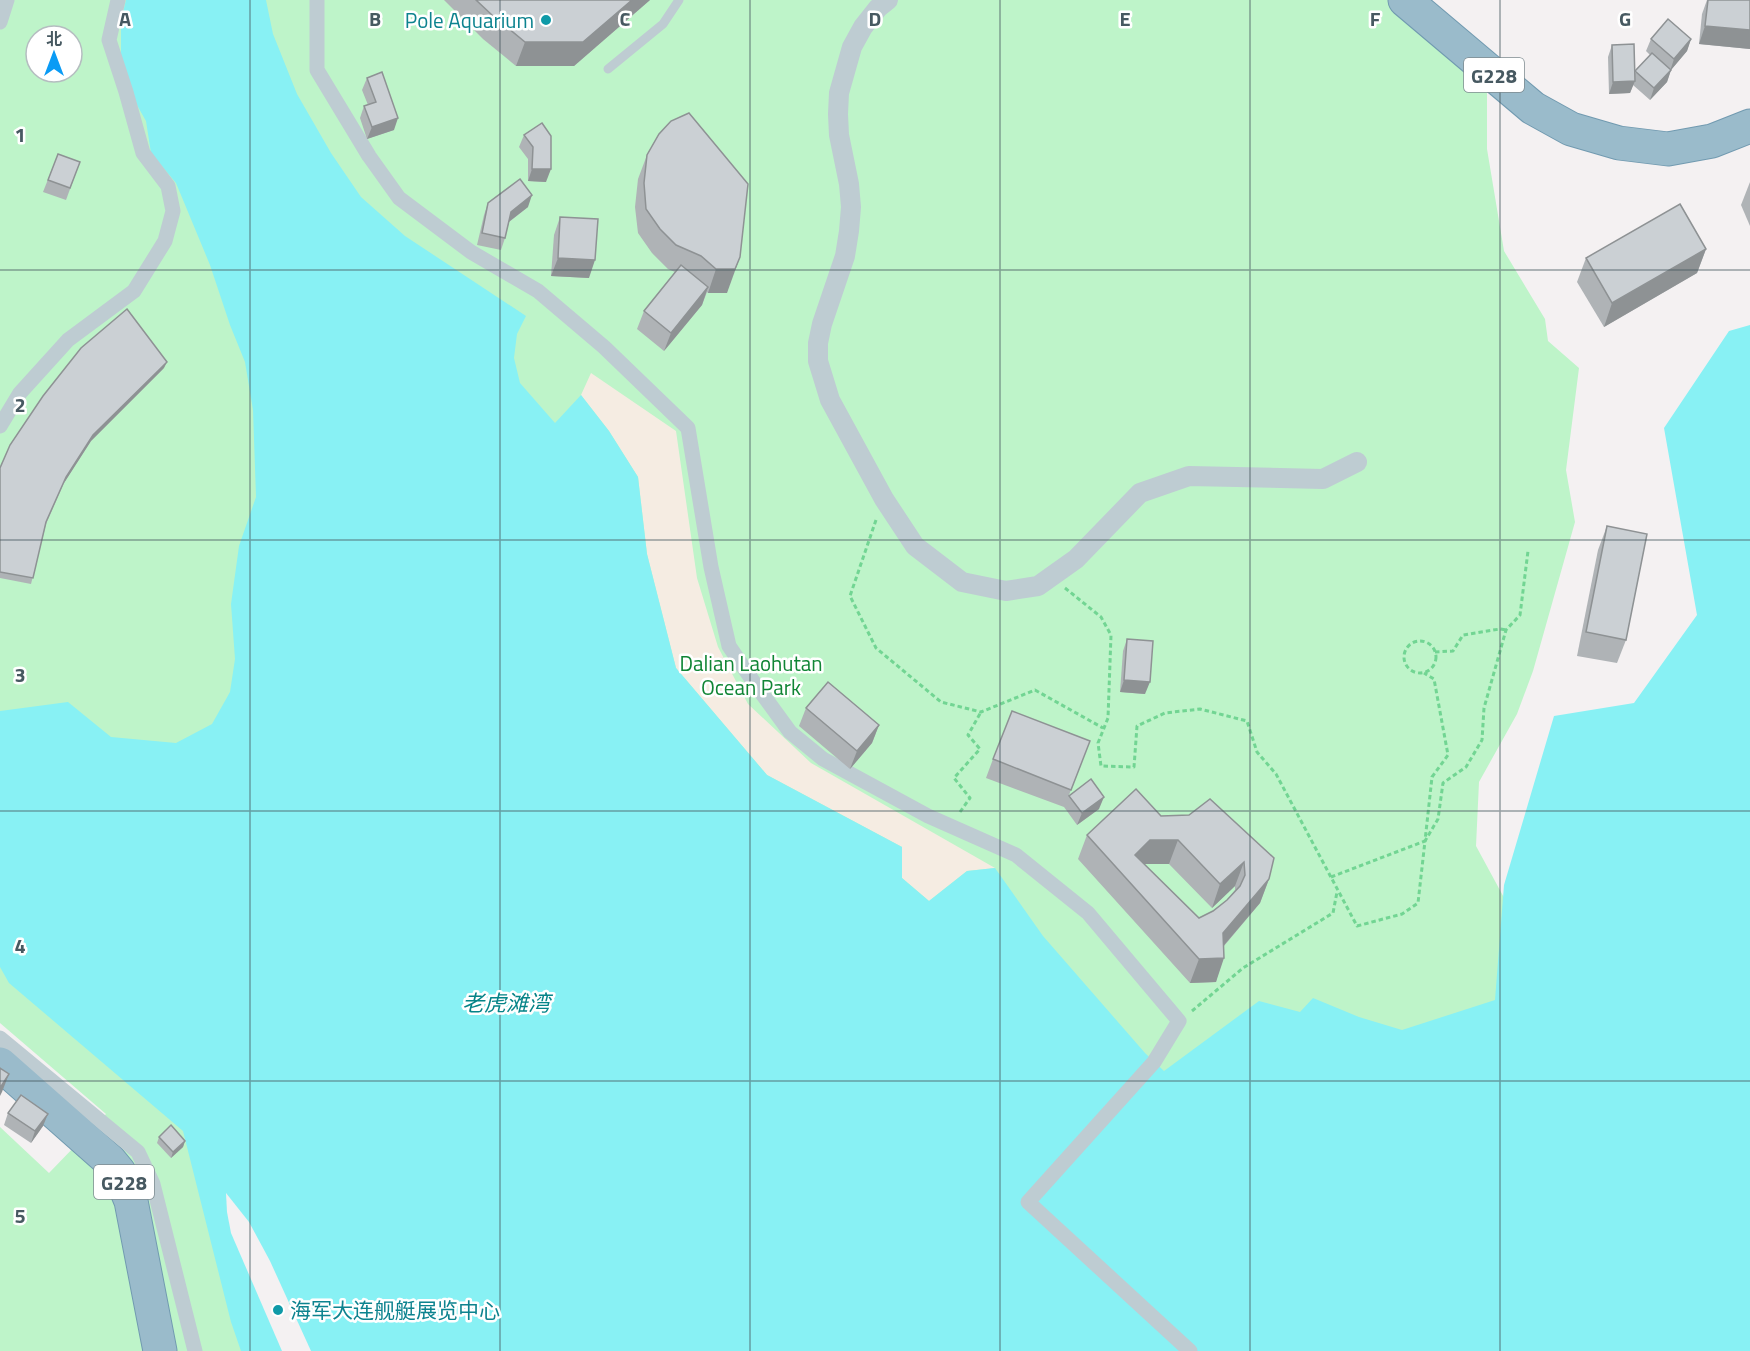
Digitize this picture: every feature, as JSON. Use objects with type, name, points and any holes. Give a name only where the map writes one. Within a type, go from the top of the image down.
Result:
[{"type":"highway","name":"G228","points":[[1405,0],[1533,108],[1571,129],[1592,136],[1645,147],[1668,149],[1712,141],[1750,126]]},
{"type":"highway","name":"G228","points":[[1435,0],[1592,136]]},
{"type":"highway","name":"G228","points":[[0,1064],[110,1161],[119,1172],[131,1201],[160,1351]]},
{"type":"street","points":[[0,22],[7,0]]},
{"type":"street","points":[[0,426],[20,393],[68,340],[134,291],[165,241],[173,211],[168,186],[143,153],[109,40],[118,0]]},
{"type":"street","points":[[317,0],[317,70],[369,156],[399,198],[471,252],[538,291],[604,347],[688,428],[711,567],[729,646],[790,732],[823,759],[896,799],[928,816],[1016,855],[1088,913],[1179,1021],[1154,1062],[1028,1202],[1190,1351]]},
{"type":"street","points":[[888,0],[878,8],[857,37],[844,69],[839,93],[840,135],[849,184],[849,231],[845,256],[822,324],[818,344],[818,361],[830,400],[884,499],[915,546],[962,582],[1006,591],[1038,586],[1076,559],[1140,493],[1189,476],[1323,478],[1357,462]]},
{"type":"street","points":[[0,1038],[138,1152],[153,1184],[195,1351]]},
{"type":"lane","points":[[608,69],[663,24],[679,0]]},
{"type":"path","points":[[884,499],[850,596],[876,648],[941,702],[981,712],[1035,690],[1104,729]]},
{"type":"path","points":[[1331,877],[1425,841],[1438,819],[1443,783],[1466,767],[1482,740],[1484,708],[1506,630],[1520,615],[1528,551]]},
{"type":"path","points":[[1057,573],[1065,588],[1101,617],[1110,635],[1108,718],[1098,743],[1101,766],[1134,767],[1137,726],[1165,713],[1200,709],[1247,721],[1257,752],[1276,774],[1357,926],[1402,914],[1418,903],[1431,777],[1448,755],[1434,679],[1424,673],[1414,672],[1406,666],[1404,656],[1412,644],[1422,642],[1428,644],[1435,652],[1436,657],[1432,667],[1424,673]]},
{"type":"path","points":[[1435,652],[1453,651],[1463,635],[1506,630]]},
{"type":"path","points":[[970,798],[954,777],[980,749],[968,735],[981,712]]},
{"type":"path","points":[[1179,1021],[1243,968],[1333,914],[1337,890]]},
{"type":"green space","name":"Dalian Laohutan Ocean Park","points":[[0,0],[1393,0],[1487,90],[1487,149],[1504,251],[1545,319],[1548,341],[1579,368],[1566,470],[1575,522],[1533,671],[1517,714],[1479,782],[1476,846],[1750,1351],[0,1351],[0,1127],[49,1173],[106,1114],[0,1023]]},
{"type":"sand","points":[[591,373],[676,431],[697,578],[718,647],[748,704],[811,763],[995,868],[967,871],[929,901],[902,878],[902,847],[767,775],[676,668],[647,554],[638,477],[609,431],[581,395]]},
{"type":"water","name":"老虎滩湾","points":[[126,0],[266,0],[273,34],[297,94],[331,153],[361,197],[405,236],[526,316],[517,334],[514,358],[520,383],[555,423],[581,395],[609,431],[638,477],[647,554],[676,668],[767,775],[902,847],[902,878],[929,901],[967,871],[995,868],[1043,936],[1145,1053],[1164,1071],[1259,1001],[1300,1012],[1313,998],[1359,1017],[1402,1030],[1495,1000],[1504,885],[1554,716],[1634,703],[1697,615],[1664,428],[1729,331],[1750,325],[1750,1351],[241,1351],[231,1322],[183,1131],[9,983],[0,967],[0,711],[68,702],[111,737],[176,743],[212,724],[230,692],[235,659],[231,604],[239,546],[256,497],[253,410],[245,362],[210,265],[176,183],[151,153],[146,121],[129,91],[121,65],[121,21]]},
{"type":"pier","points":[[226,1193],[249,1222],[270,1261],[311,1351],[282,1351],[231,1233]]},
{"type":"building","points":[[476,0],[632,0],[583,42],[525,42]]},
{"type":"building","points":[[1708,0],[1750,0],[1750,30],[1705,26]]},
{"type":"building","points":[[1668,19],[1691,39],[1674,59],[1651,39]]},
{"type":"building","points":[[1634,44],[1635,81],[1613,82],[1612,45]]},
{"type":"building","points":[[1652,53],[1671,70],[1654,88],[1635,71]]},
{"type":"building","points":[[382,72],[398,118],[372,127],[364,106],[376,102],[367,78]]},
{"type":"building","points":[[689,113],[748,184],[740,257],[735,269],[716,269],[701,256],[676,245],[660,229],[646,209],[644,183],[647,155],[659,134],[671,121]]},
{"type":"building","points":[[542,123],[551,136],[551,169],[532,169],[533,147],[524,135]]},
{"type":"building","points":[[58,154],[80,162],[70,188],[48,180]]},
{"type":"building","points":[[520,179],[532,195],[511,212],[505,238],[482,233],[488,203]]},
{"type":"building","points":[[1680,204],[1706,249],[1612,303],[1586,258]]},
{"type":"building","points":[[560,217],[598,219],[595,260],[558,258]]},
{"type":"building","points":[[681,265],[708,287],[671,333],[644,311]]},
{"type":"building","points":[[127,309],[167,362],[93,435],[66,477],[46,522],[33,578],[0,572],[0,468],[10,445],[43,396],[81,348]]},
{"type":"building","points":[[1607,526],[1647,534],[1626,640],[1586,632]]},
{"type":"building","points":[[1127,639],[1153,641],[1150,682],[1124,680]]},
{"type":"building","points":[[828,682],[879,725],[857,751],[806,708]]},
{"type":"building","points":[[1012,711],[1090,741],[1071,790],[993,759]]},
{"type":"building","points":[[1091,779],[1104,797],[1082,813],[1069,796]]},
{"type":"building","points":[[1136,789],[1161,816],[1189,815],[1210,799],[1274,858],[1269,879],[1223,933],[1224,958],[1199,959],[1087,835]],"holes":[[[1150,840],[1178,840],[1220,884],[1244,862],[1245,875],[1240,886],[1213,911],[1199,918],[1135,855]]]},
{"type":"building","points":[[0,1068],[9,1074],[0,1088]]},
{"type":"building","points":[[21,1095],[48,1114],[35,1131],[8,1113]]},
{"type":"building","points":[[171,1125],[185,1141],[173,1152],[159,1137]]},
{"type":"place","name":"Pole Aquarium","points":[[546,20]]},
{"type":"place","name":"海军大连舰艇展览中心","points":[[278,1310]]}]
